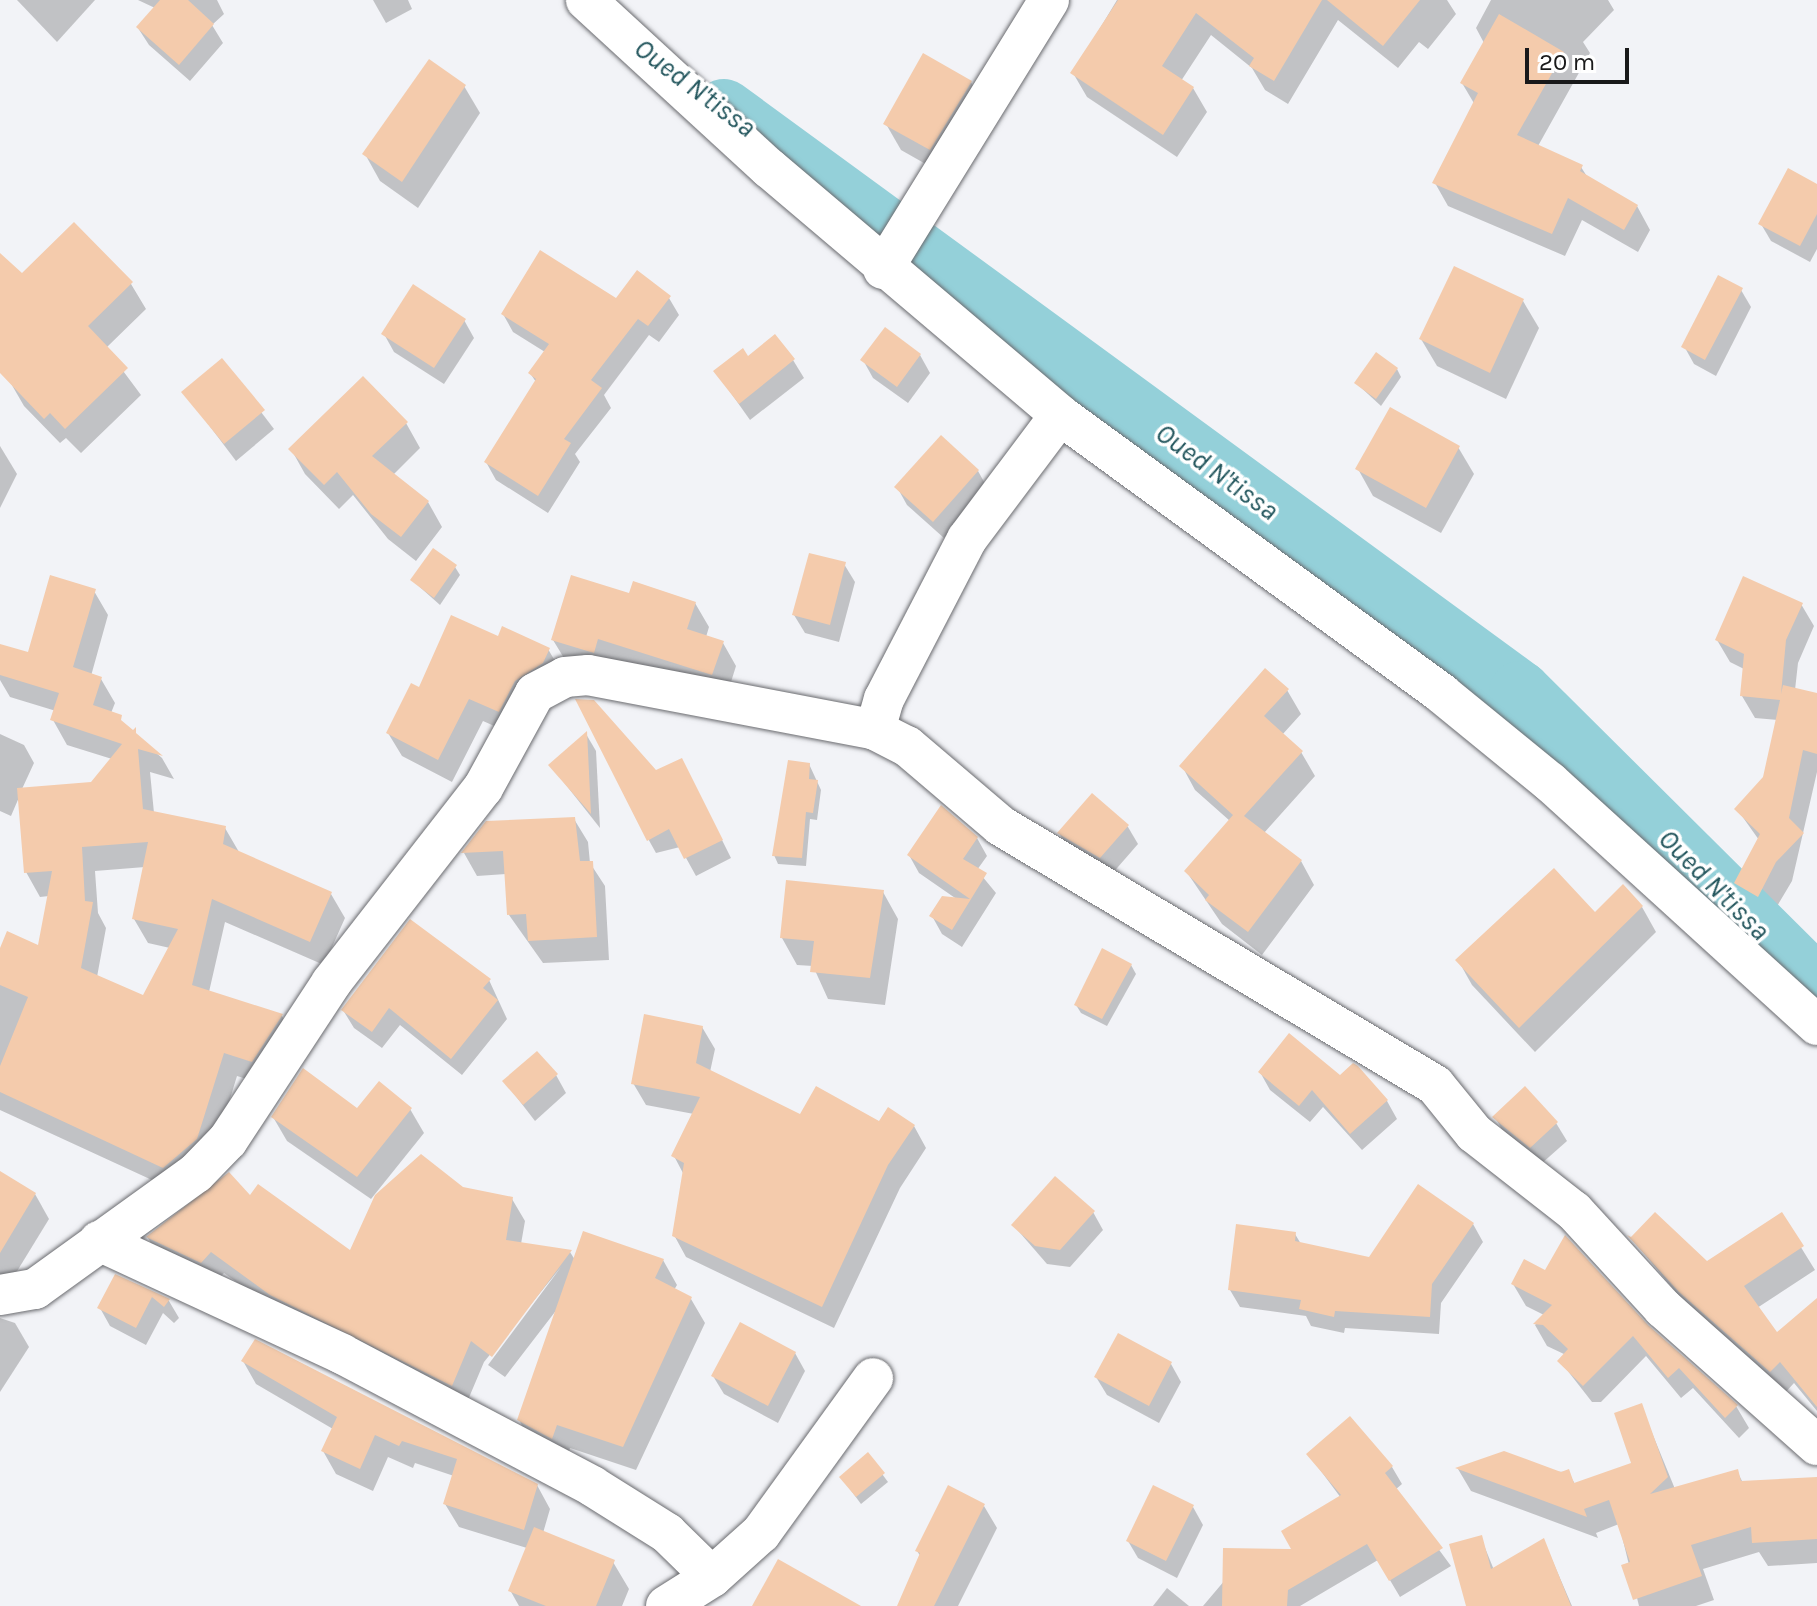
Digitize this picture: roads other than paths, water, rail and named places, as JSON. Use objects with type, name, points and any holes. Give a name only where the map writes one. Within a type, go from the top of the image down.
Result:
[{"type":"street","points":[[586,0],[883,269],[1060,415],[1442,694],[1550,782],[1817,1025]]},
{"type":"street","points":[[883,269],[1049,0]]},
{"type":"street","points":[[875,730],[884,699],[967,539],[1060,415]]},
{"type":"street","points":[[0,1295],[35,1289],[196,1173],[228,1140],[331,983],[483,788],[535,693],[565,677],[588,675],[875,730],[907,746],[1001,826],[1435,1085],[1450,1097],[1474,1133],[1574,1211],[1663,1308],[1817,1445]]},
{"type":"street","points":[[99,1241],[342,1354],[592,1486],[667,1533],[712,1577]]},
{"type":"street","points":[[666,1606],[712,1577],[761,1533],[873,1378]]},
{"type":"waterway","name":"Oued N'tissa","points":[[724,110],[1520,692],[1817,987]]}]
